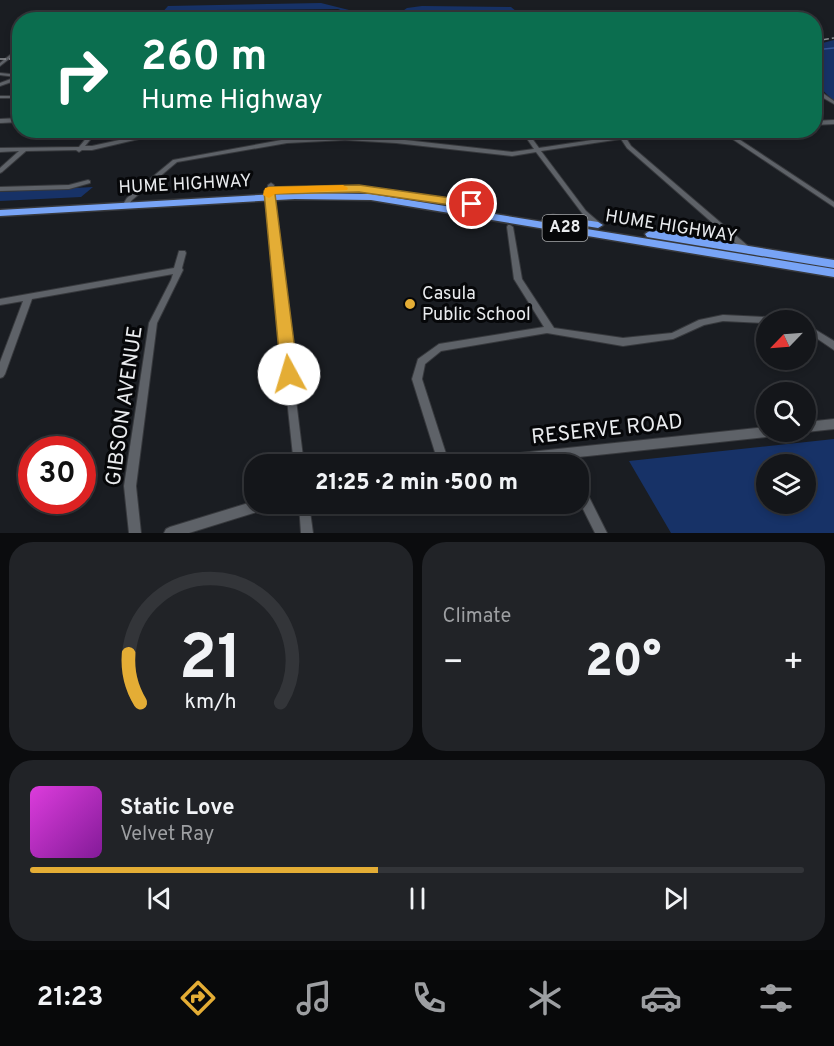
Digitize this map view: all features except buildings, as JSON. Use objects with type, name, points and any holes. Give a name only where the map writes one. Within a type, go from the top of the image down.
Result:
[{"type":"highway","name":"HUME HIGHWAY","points":[[0,213],[270,191],[335,188],[381,190],[598,225],[753,254],[834,273]]},
{"type":"highway","name":"HUME HIGHWAY","points":[[270,191],[371,197],[834,264]]},
{"type":"highway","name":"HUME HIGHWAY","points":[[0,206],[127,202]]},
{"type":"street","points":[[0,65],[12,55]]},
{"type":"street","points":[[79,150],[89,138]]},
{"type":"street","points":[[0,150],[79,150],[141,138]]},
{"type":"street","points":[[127,202],[156,175],[178,160],[287,141],[345,138],[407,141],[504,154],[623,138],[629,147],[753,254]]},
{"type":"street","points":[[529,138],[584,212],[598,225]]},
{"type":"street","points":[[733,138],[834,205]]},
{"type":"street","points":[[0,171],[23,151]]},
{"type":"street","points":[[0,189],[69,187],[88,182]]},
{"type":"street","points":[[270,191],[298,454]]},
{"type":"street","points":[[574,221],[584,212]]},
{"type":"street","points":[[510,226],[518,279],[550,329]]},
{"type":"street","name":"GIBSON AVENUE","points":[[135,533],[130,486],[153,322],[179,270],[182,253]]},
{"type":"street","points":[[0,302],[179,270]]},
{"type":"street","points":[[0,374],[28,298]]},
{"type":"street","points":[[440,454],[417,378],[421,362],[432,351],[447,345],[550,329],[623,342],[673,336],[702,322],[723,318],[756,320]]},
{"type":"street","points":[[816,334],[834,346]]},
{"type":"street","points":[[816,426],[834,424]]},
{"type":"street","name":"RESERVE ROAD","points":[[552,454],[756,433]]},
{"type":"street","points":[[589,509],[601,533]]},
{"type":"street","points":[[170,533],[244,510]]},
{"type":"street","points":[[305,514],[307,533]]},
{"type":"shaded area","points":[[321,3],[357,12],[338,9],[163,12],[168,6]]},
{"type":"shaded area","points":[[422,6],[511,7],[517,12],[401,12],[407,8]]},
{"type":"shaded area","points":[[226,10],[307,12],[196,12]]},
{"type":"shaded area","points":[[834,40],[834,101],[822,90],[822,43]]},
{"type":"shaded area","points":[[93,187],[81,197],[0,201],[0,192]]},
{"type":"shaded area","points":[[834,439],[834,533],[671,533],[629,461]]},
{"type":"waterway","points":[[822,49],[834,48]]},
{"type":"railway","points":[[822,40],[834,38]]},
{"type":"railway","points":[[0,59],[12,59]]},
{"type":"slow traffic","points":[[269,195],[269,191],[343,188]]},
{"type":"place","name":"Casula Public School","points":[[410,304]]},
{"type":"route","points":[[289,374],[269,191],[359,188],[472,204]]}]
